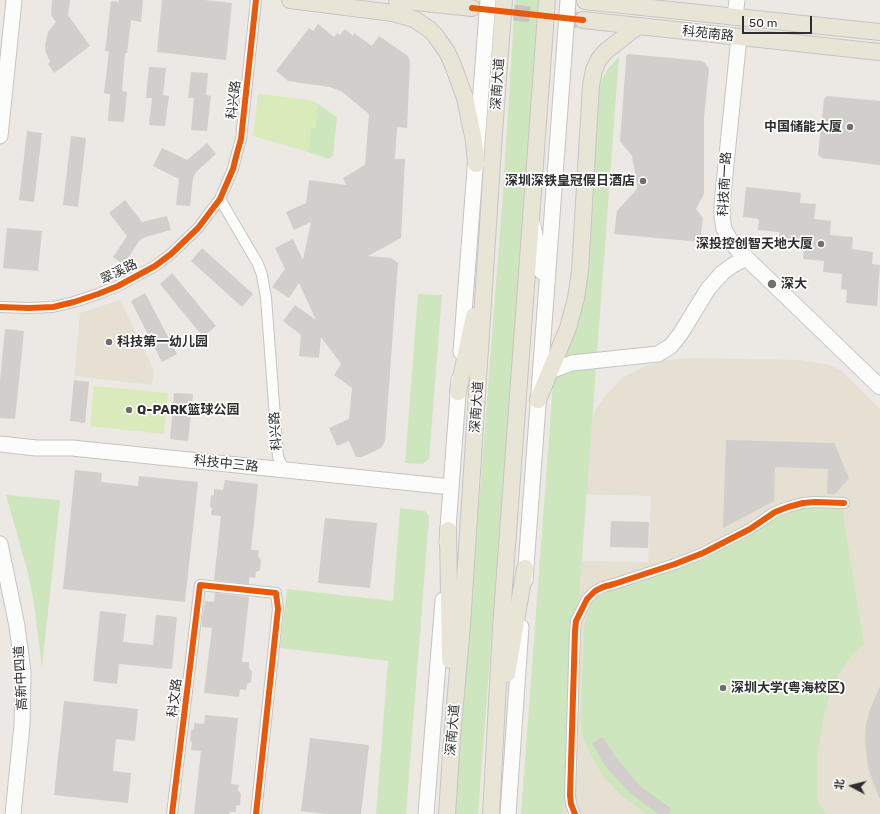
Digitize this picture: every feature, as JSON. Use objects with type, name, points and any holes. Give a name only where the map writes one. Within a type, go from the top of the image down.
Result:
[{"type":"main road","points":[[0,136],[14,0]]},
{"type":"main road","points":[[290,0],[404,16],[422,24],[435,35],[453,65],[465,98],[474,141],[476,164]]},
{"type":"main road","points":[[397,0],[472,8]]},
{"type":"main road","points":[[426,814],[488,0]]},
{"type":"main road","name":"深南大道","points":[[447,814],[462,625],[504,0]]},
{"type":"main road","points":[[491,814],[500,628],[547,0]]},
{"type":"main road","points":[[508,814],[568,0]]},
{"type":"main road","points":[[735,17],[737,0]]},
{"type":"main road","name":"科苑南路","points":[[585,1],[880,32]]},
{"type":"main road","name":"科苑南路","points":[[583,20],[880,52]]},
{"type":"main road","points":[[538,400],[568,328],[576,298],[582,247],[591,85],[594,70],[599,59],[606,51],[638,26]]},
{"type":"main road","name":"科技南一路","points":[[739,37],[722,204],[724,229],[730,240],[746,258],[880,387]]},
{"type":"main road","points":[[531,212],[546,293]]},
{"type":"main road","points":[[550,371],[577,362],[658,354],[671,346],[681,333],[708,289],[722,273],[746,258]]},
{"type":"main road","points":[[458,392],[486,261]]},
{"type":"main road","name":"科技中三路","points":[[0,444],[36,448],[72,448],[451,487]]},
{"type":"main road","points":[[448,530],[452,738]]},
{"type":"main road","name":"高新中四道","points":[[0,544],[18,626],[23,672],[22,725],[13,814]]},
{"type":"main road","points":[[495,740],[526,568]]},
{"type":"street","name":"科兴路","points":[[256,0],[241,138],[233,169],[220,199],[258,264],[262,274],[266,298],[278,457],[284,470]]},
{"type":"street","name":"翠溪路","points":[[0,307],[53,307],[74,302],[118,286],[155,266],[171,254],[198,228],[220,199]]},
{"type":"street","points":[[575,814],[571,804],[570,795],[575,631],[576,621],[587,599],[595,591],[603,587],[675,564],[703,553],[750,529],[775,512],[788,507],[802,503],[815,502],[844,503]]},
{"type":"street","name":"科文路","points":[[172,814],[200,585],[276,592],[278,609],[256,814]]},
{"type":"shaded area","name":"科技第一幼儿园","points":[[120,300],[154,371],[152,385],[74,376],[80,313]]},
{"type":"shaded area","name":"深圳大学(粤海校区)","points":[[691,358],[801,360],[830,365],[840,370],[880,409],[880,814],[560,814],[573,561],[648,562],[651,496],[577,494],[586,433],[595,410],[623,377],[644,367],[666,360]]},
{"type":"green space","points":[[515,0],[539,0],[529,142],[478,814],[455,814],[503,193]]},
{"type":"green space","points":[[619,56],[563,814],[521,814],[554,370],[575,307],[599,90],[602,79]]},
{"type":"green space","points":[[258,94],[310,100],[318,104],[315,129],[311,128],[308,152],[253,136]]},
{"type":"green space","points":[[318,104],[337,117],[333,156],[329,159],[308,152],[311,128],[315,128]]},
{"type":"green space","points":[[418,294],[442,295],[429,459],[423,464],[405,463]]},
{"type":"green space","name":"Q-PARK篮球公园","points":[[94,386],[168,393],[164,434],[90,426]]},
{"type":"green space","points":[[6,495],[60,500],[42,668],[34,604],[28,573]]},
{"type":"green space","points":[[808,505],[842,507],[864,644],[852,655],[842,669],[831,691],[823,719],[817,758],[818,802],[826,814],[646,814],[621,795],[603,776],[588,750],[582,733],[581,716],[584,626],[592,601],[598,594],[608,589],[668,572],[698,560],[761,528],[777,517]]},
{"type":"green space","points":[[400,508],[425,511],[429,517],[406,814],[376,814],[388,661],[280,648],[287,589],[393,601]]},
{"type":"building","points":[[52,0],[70,0],[68,15],[90,46],[54,73],[48,64],[50,62],[46,53],[45,45],[48,32],[56,22],[51,15]]},
{"type":"building","points":[[119,0],[143,0],[141,22],[131,20],[127,53],[125,53],[122,91],[127,92],[124,122],[108,121],[110,94],[104,93],[109,51],[105,51],[111,1],[119,2]]},
{"type":"building","points":[[162,0],[204,0],[232,3],[226,60],[157,52]]},
{"type":"building","points":[[318,24],[334,37],[337,33],[340,35],[345,29],[353,36],[354,33],[372,46],[379,36],[408,56],[410,62],[407,128],[397,127],[395,159],[405,159],[401,238],[368,256],[391,258],[398,263],[385,441],[381,448],[362,457],[356,457],[349,441],[337,446],[329,428],[349,419],[352,388],[334,375],[341,364],[321,337],[319,358],[299,356],[301,335],[283,321],[295,305],[316,320],[299,283],[289,298],[272,287],[285,269],[275,248],[293,239],[303,260],[311,222],[294,230],[286,212],[306,203],[309,180],[346,185],[343,178],[365,165],[369,114],[341,91],[329,87],[288,81],[276,71],[309,28],[313,31]]},
{"type":"building","points":[[629,54],[702,61],[709,69],[704,117],[704,194],[696,209],[703,218],[700,242],[614,234],[617,211],[637,189],[632,156],[620,141],[626,56]]},
{"type":"building","points":[[149,67],[166,68],[163,95],[169,96],[165,126],[149,125],[152,98],[146,98]]},
{"type":"building","points":[[191,72],[208,73],[206,95],[211,96],[207,131],[191,130],[194,98],[188,98]]},
{"type":"building","name":"中国储能大厦","points":[[827,96],[880,101],[880,165],[822,158],[818,155],[824,99]]},
{"type":"building","points":[[27,131],[42,133],[34,202],[19,200]]},
{"type":"building","points":[[71,136],[86,138],[78,207],[63,205]]},
{"type":"building","points":[[207,143],[216,154],[196,172],[193,178],[190,206],[176,205],[179,179],[153,166],[162,148],[187,160]]},
{"type":"building","name":"深投控创智天地大厦","points":[[746,187],[801,193],[800,203],[816,204],[814,219],[831,221],[830,235],[853,237],[852,249],[873,252],[872,264],[880,265],[877,306],[846,303],[847,290],[841,289],[842,274],[823,272],[824,261],[803,259],[804,249],[788,247],[789,240],[779,239],[779,232],[758,230],[759,219],[743,217]]},
{"type":"building","points":[[125,200],[142,222],[167,216],[171,230],[145,237],[139,241],[124,265],[113,257],[127,236],[109,213]]},
{"type":"building","points":[[7,228],[42,231],[38,271],[3,268]]},
{"type":"building","points":[[202,248],[253,294],[242,307],[191,261]]},
{"type":"building","points":[[172,273],[216,326],[203,337],[160,284]]},
{"type":"building","points":[[145,293],[177,354],[162,362],[131,301]]},
{"type":"building","points":[[5,329],[24,331],[15,419],[0,418],[0,381]]},
{"type":"building","points":[[74,380],[89,382],[85,423],[70,421]]},
{"type":"building","points":[[174,393],[193,394],[188,441],[170,439]]},
{"type":"building","points":[[726,440],[834,443],[849,478],[835,494],[827,494],[828,469],[775,467],[774,501],[723,528]]},
{"type":"building","points":[[75,470],[102,473],[101,482],[138,486],[139,476],[198,482],[185,602],[63,589]]},
{"type":"building","points":[[225,480],[258,484],[251,550],[259,550],[258,556],[261,560],[260,570],[256,572],[255,578],[249,577],[249,584],[214,580],[221,516],[211,515],[211,496],[214,495],[214,489],[223,490]]},
{"type":"building","points":[[325,518],[377,523],[370,588],[318,583]]},
{"type":"building","points":[[611,521],[649,522],[648,548],[610,547]]},
{"type":"building","points":[[215,593],[249,597],[242,662],[249,662],[249,668],[252,672],[251,682],[247,684],[246,690],[240,689],[239,697],[204,693],[212,628],[202,627],[202,620],[205,601],[214,602]]},
{"type":"building","points":[[100,611],[126,614],[123,642],[153,645],[156,615],[177,617],[172,669],[119,664],[117,684],[93,681]]},
{"type":"building","points":[[880,686],[879,798],[868,768],[865,739],[866,724]]},
{"type":"building","points":[[64,701],[138,709],[135,741],[116,739],[113,771],[131,773],[128,803],[54,795]]},
{"type":"building","points":[[205,715],[238,718],[231,784],[239,785],[238,790],[241,794],[240,805],[236,806],[236,812],[230,812],[229,814],[194,814],[201,751],[191,750],[191,731],[194,729],[194,723],[204,724]]},
{"type":"building","points":[[603,737],[615,756],[640,786],[672,809],[668,814],[659,814],[630,793],[604,764],[592,743]]},
{"type":"building","points":[[310,738],[369,745],[361,814],[326,814],[301,811]]},
{"type":"tunnel","points":[[490,10],[580,20]]},
{"type":"cycle path","points":[[0,307],[53,307],[98,294],[118,286],[155,266],[171,254],[198,228],[220,199],[233,169],[241,139],[256,0]]},
{"type":"cycle path","points":[[472,8],[583,20]]},
{"type":"cycle path","points":[[575,814],[571,804],[570,795],[575,631],[576,621],[587,599],[595,591],[603,587],[675,564],[703,553],[750,529],[775,512],[788,507],[803,503],[815,502],[844,503]]},
{"type":"cycle path","points":[[172,814],[200,585],[276,593],[278,609],[256,814]]},
{"type":"place","name":"中国储能大厦","points":[[850,127]]},
{"type":"place","name":"深圳深铁皇冠假日酒店","points":[[643,181]]},
{"type":"place","name":"深投控创智天地大厦","points":[[821,244]]},
{"type":"place","name":"深大","points":[[772,284]]},
{"type":"place","name":"科技第一幼儿园","points":[[109,342]]},
{"type":"place","name":"Q-PARK篮球公园","points":[[129,410]]},
{"type":"place","name":"深圳大学(粤海校区)","points":[[723,688]]}]
